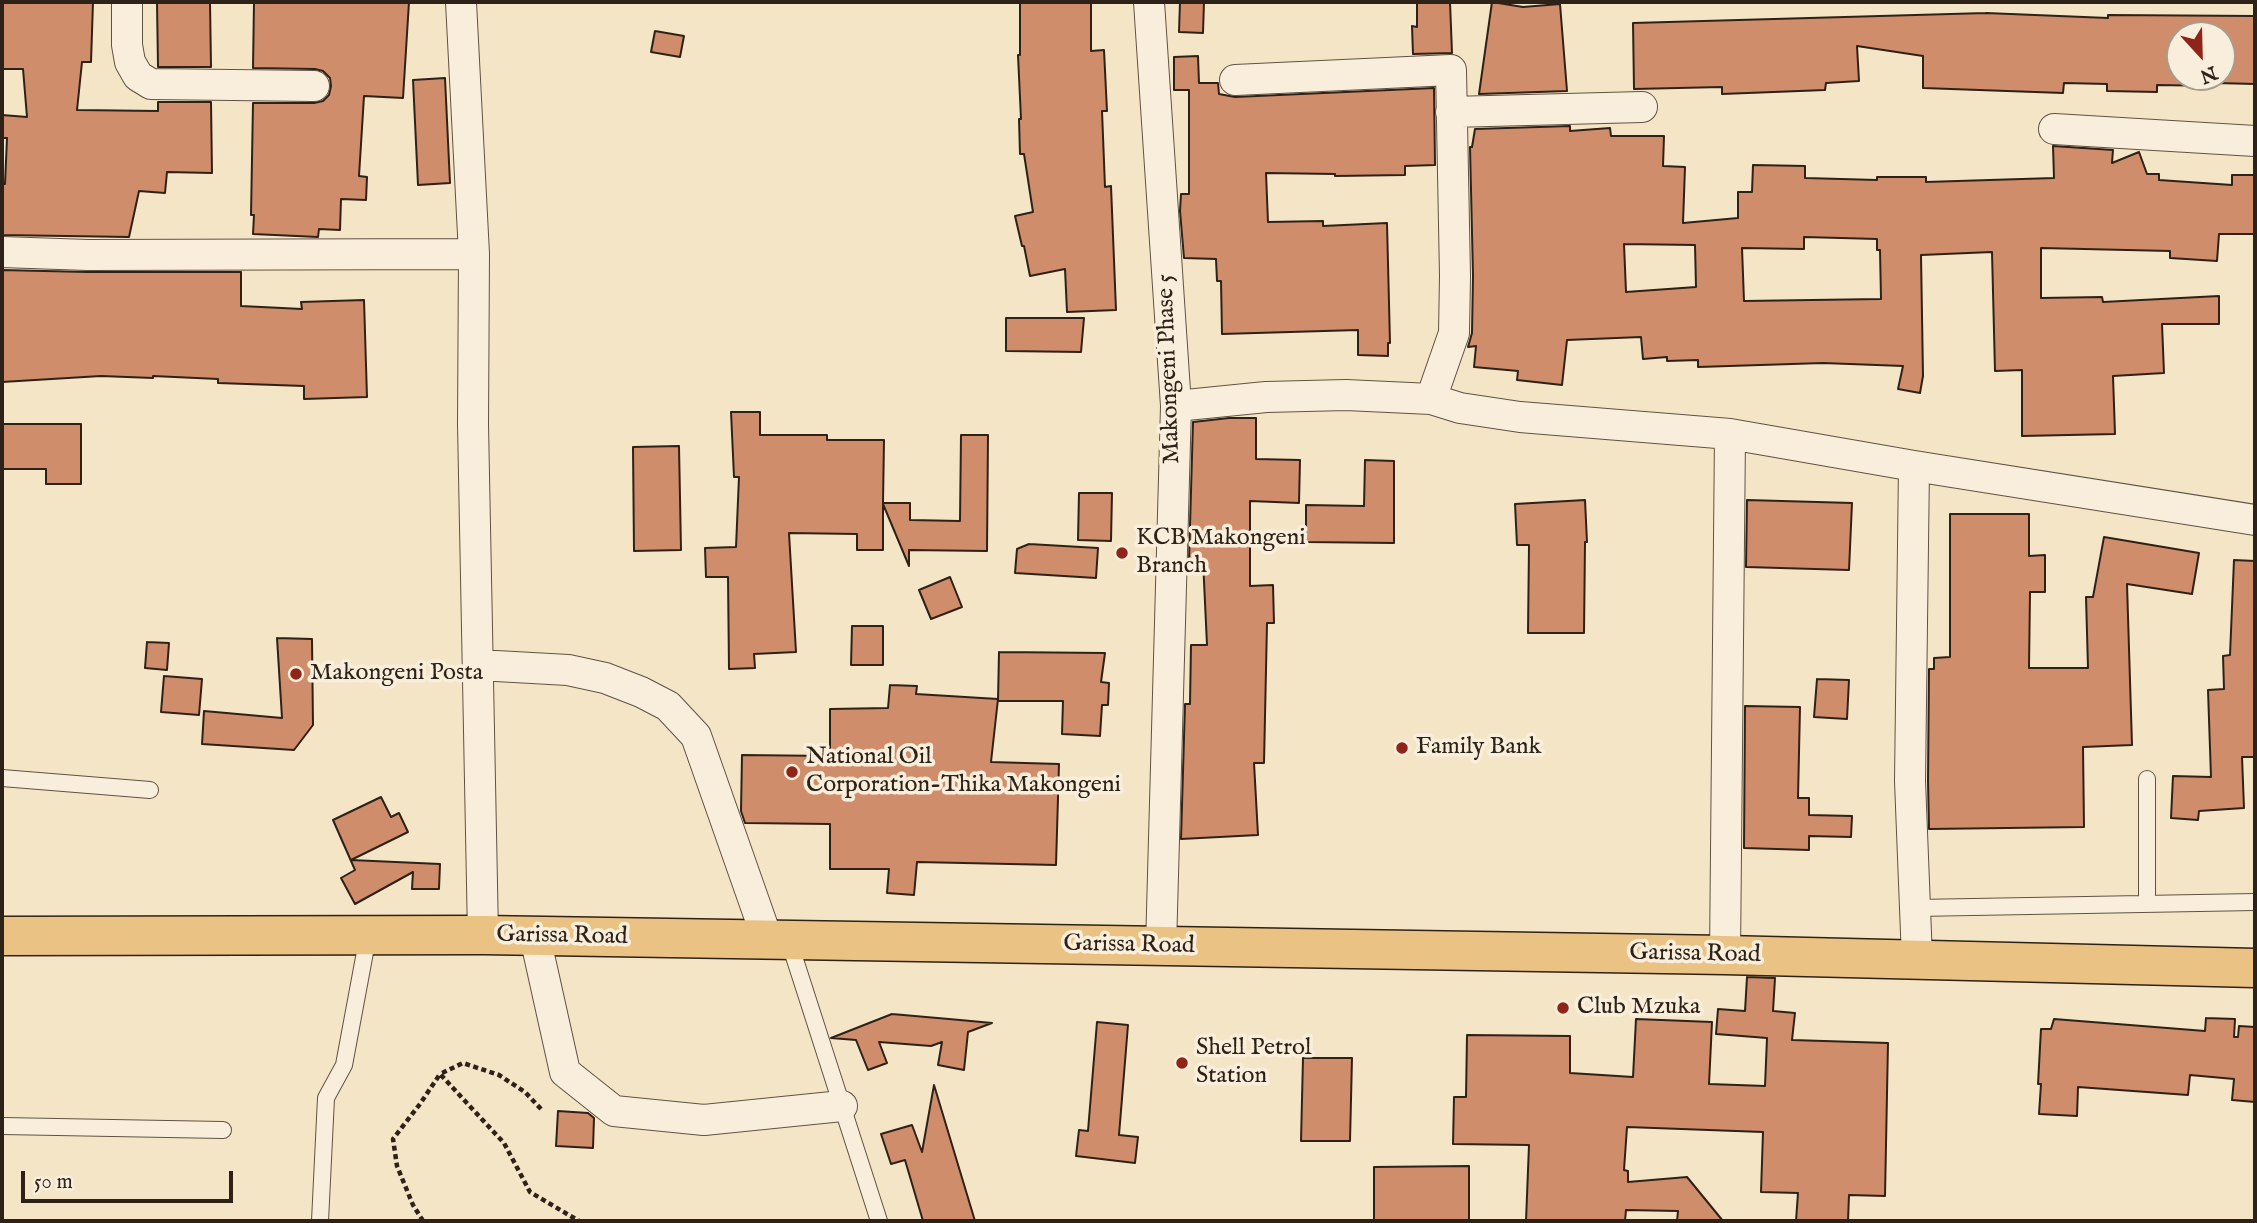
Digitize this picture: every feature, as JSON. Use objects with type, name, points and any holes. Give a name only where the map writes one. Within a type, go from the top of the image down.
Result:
[{"type":"highway","name":"Garissa Road","points":[[2,936],[483,935],[1725,955],[2255,968]]},
{"type":"street","points":[[127,2],[127,45],[130,62],[138,76],[152,84],[314,86]]},
{"type":"street","points":[[461,2],[474,254],[473,424],[483,935]]},
{"type":"street","name":"Makongeni Phase 5","points":[[1149,2],[1176,406],[1161,947]]},
{"type":"street","points":[[1235,80],[1451,69],[1454,333],[1431,399]]},
{"type":"street","points":[[1451,112],[1642,107]]},
{"type":"street","points":[[2054,129],[2255,141]]},
{"type":"street","points":[[2,252],[88,255],[474,254]]},
{"type":"street","points":[[1176,406],[1266,397],[1431,399],[1460,408],[1520,417],[1730,434],[2255,520]]},
{"type":"street","points":[[1725,955],[1730,434]]},
{"type":"street","points":[[1914,466],[1910,781],[1917,959]]},
{"type":"street","points":[[478,665],[568,670],[605,678],[668,706],[696,736],[778,941]]},
{"type":"street","points":[[535,937],[565,1072],[614,1111],[704,1120],[842,1106]]},
{"type":"lane","points":[[2,778],[150,790]]},
{"type":"lane","points":[[2147,779],[2147,904]]},
{"type":"lane","points":[[1916,908],[2255,902]]},
{"type":"lane","points":[[320,1221],[326,1098],[344,1065],[368,936]]},
{"type":"lane","points":[[778,941],[842,1106],[879,1221]]},
{"type":"lane","points":[[2,1126],[223,1130]]},
{"type":"path","points":[[422,1221],[397,1166],[393,1139],[440,1074],[463,1063],[499,1075],[526,1092],[541,1110]]},
{"type":"path","points":[[440,1074],[504,1143],[530,1192],[579,1221]]},
{"type":"building","points":[[2,2],[93,2],[91,62],[82,62],[77,110],[158,111],[158,102],[211,102],[212,173],[167,172],[165,193],[139,191],[129,237],[2,235],[2,184],[5,184],[7,138],[2,138],[2,115],[27,117],[23,69],[2,69]]},
{"type":"building","points":[[157,2],[210,2],[211,67],[158,67]]},
{"type":"building","points":[[254,2],[409,2],[403,98],[364,96],[359,176],[367,177],[366,200],[341,199],[340,230],[319,229],[318,237],[253,234],[253,103],[314,103],[323,101],[329,95],[331,86],[330,78],[323,71],[315,69],[253,68]]},
{"type":"building","points":[[1020,2],[1091,2],[1091,51],[1104,50],[1107,111],[1102,111],[1105,187],[1111,186],[1116,310],[1067,312],[1065,269],[1030,276],[1015,216],[1033,212],[1024,154],[1020,154]]},
{"type":"building","points":[[1180,2],[1204,2],[1203,33],[1179,32]]},
{"type":"building","points":[[1417,2],[1450,2],[1452,53],[1413,54],[1412,26],[1417,27]]},
{"type":"building","points":[[1492,2],[1523,7],[1560,4],[1567,91],[1479,94]]},
{"type":"building","points":[[1986,13],[2108,18],[2108,15],[2255,16],[2255,84],[2236,84],[2236,21],[2166,21],[2166,85],[2157,85],[2157,92],[2107,91],[2107,84],[2064,83],[2063,93],[1923,88],[1923,56],[1857,46],[1859,81],[1826,83],[1825,90],[1722,94],[1722,87],[1634,89],[1633,23]]},
{"type":"building","points":[[655,31],[684,36],[680,57],[651,52]]},
{"type":"building","points":[[1198,56],[1199,83],[1218,83],[1219,94],[1235,97],[1434,88],[1435,165],[1405,166],[1405,175],[1266,173],[1268,222],[1323,221],[1323,226],[1387,223],[1388,356],[1358,355],[1358,330],[1222,334],[1221,281],[1217,281],[1216,259],[1184,258],[1180,211],[1181,194],[1189,194],[1189,90],[1174,90],[1174,57]]},
{"type":"building","points":[[445,78],[450,183],[418,185],[413,80]]},
{"type":"building","points":[[1570,126],[1570,131],[1610,128],[1611,136],[1664,136],[1663,166],[1685,167],[1683,223],[1738,218],[1738,192],[1752,192],[1753,165],[1805,166],[1805,178],[1877,180],[1877,177],[1926,177],[1926,182],[2054,178],[2053,146],[2113,150],[2112,163],[2139,152],[2147,174],[2159,174],[2159,180],[2232,185],[2232,175],[2255,175],[2255,234],[2219,234],[2217,261],[2170,258],[2170,251],[2041,248],[2041,298],[2102,297],[2103,302],[2219,296],[2219,324],[2162,324],[2164,373],[2113,376],[2115,434],[2022,436],[2022,370],[1995,371],[1992,252],[1921,255],[1923,376],[1920,393],[1898,389],[1903,366],[1823,363],[1698,367],[1698,360],[1667,361],[1667,357],[1643,359],[1641,337],[1567,340],[1562,385],[1517,380],[1518,371],[1474,367],[1476,346],[1468,347],[1472,333],[1473,276],[1470,147],[1475,129]],"holes":[[[1804,237],[1877,239],[1877,250],[1880,250],[1881,299],[1744,301],[1742,248],[1804,249]],[[1624,244],[1695,245],[1696,287],[1626,292]]]},
{"type":"building","points":[[2,270],[241,272],[241,306],[302,309],[301,302],[364,300],[367,397],[304,399],[304,386],[218,383],[218,379],[153,376],[2,382]]},
{"type":"building","points":[[1006,318],[1084,318],[1081,352],[1006,351]]},
{"type":"building","points":[[731,412],[760,412],[760,435],[827,435],[827,440],[884,440],[883,503],[910,503],[910,520],[960,521],[961,435],[988,435],[987,551],[909,550],[909,566],[883,504],[883,550],[857,550],[857,534],[789,533],[796,652],[754,654],[755,668],[729,669],[728,577],[706,577],[705,548],[736,547],[739,477],[734,477]]},
{"type":"building","points":[[1256,418],[1256,459],[1300,460],[1299,503],[1250,501],[1250,586],[1273,585],[1274,623],[1267,623],[1264,763],[1254,763],[1258,835],[1181,839],[1185,704],[1190,704],[1191,645],[1207,645],[1203,560],[1189,560],[1193,422]]},
{"type":"building","points":[[2,424],[81,424],[81,484],[46,484],[46,469],[2,469]]},
{"type":"building","points":[[679,446],[681,550],[634,551],[633,447]]},
{"type":"building","points":[[1365,460],[1394,461],[1394,543],[1306,542],[1306,505],[1364,506]]},
{"type":"building","points":[[1079,493],[1112,493],[1111,541],[1078,540]]},
{"type":"building","points":[[1585,500],[1587,542],[1584,633],[1528,633],[1529,545],[1517,545],[1515,504]]},
{"type":"building","points":[[1747,500],[1852,503],[1849,570],[1746,567]]},
{"type":"building","points":[[1950,514],[2029,514],[2029,556],[2045,555],[2045,592],[2030,592],[2029,668],[2088,668],[2086,597],[2093,597],[2104,537],[2199,553],[2192,594],[2127,584],[2132,745],[2083,747],[2084,827],[1929,829],[1929,669],[1934,669],[1934,658],[1950,657]]},
{"type":"building","points":[[1029,544],[1098,548],[1096,578],[1015,573],[1017,549]]},
{"type":"building","points":[[2234,560],[2255,561],[2255,757],[2242,757],[2244,808],[2199,811],[2198,820],[2171,818],[2173,776],[2211,777],[2208,690],[2224,689],[2223,656],[2230,655]]},
{"type":"building","points":[[950,577],[962,607],[931,619],[919,590]]},
{"type":"building","points":[[852,626],[883,626],[883,665],[851,665]]},
{"type":"building","name":"Makongeni Posta","points":[[277,638],[312,639],[313,725],[294,750],[202,744],[204,711],[282,718]]},
{"type":"building","points":[[147,642],[169,643],[167,670],[145,668]]},
{"type":"building","points":[[999,652],[1105,653],[1101,682],[1109,683],[1108,705],[1102,705],[1100,736],[1062,734],[1063,701],[998,701]]},
{"type":"building","points":[[164,676],[202,679],[199,715],[161,712]]},
{"type":"building","points":[[1817,679],[1849,680],[1847,719],[1814,717]]},
{"type":"building","points":[[890,685],[917,686],[916,694],[998,699],[991,762],[1059,764],[1056,865],[917,862],[914,895],[887,893],[889,869],[830,869],[830,824],[745,823],[741,811],[742,755],[830,756],[830,709],[888,708]]},
{"type":"building","points":[[1745,706],[1800,707],[1798,798],[1809,798],[1809,815],[1852,816],[1851,837],[1809,836],[1809,850],[1744,848]]},
{"type":"building","points":[[381,797],[391,817],[399,813],[408,832],[351,860],[440,864],[439,889],[412,889],[413,872],[355,904],[341,878],[355,870],[333,820]]},
{"type":"building","points":[[1747,977],[1775,978],[1773,1011],[1795,1013],[1792,1040],[1888,1043],[1885,1196],[1849,1195],[1848,1221],[1796,1221],[1798,1193],[1761,1192],[1763,1132],[1627,1127],[1624,1170],[1628,1171],[1628,1182],[1687,1177],[1723,1221],[1677,1221],[1678,1211],[1626,1210],[1625,1221],[1526,1221],[1529,1145],[1453,1144],[1454,1097],[1466,1097],[1467,1035],[1570,1036],[1570,1073],[1633,1077],[1636,1019],[1712,1022],[1709,1084],[1765,1086],[1767,1038],[1716,1034],[1718,1009],[1745,1011]]},
{"type":"building","points":[[892,1014],[992,1023],[968,1032],[964,1070],[938,1065],[942,1042],[931,1046],[879,1042],[887,1063],[868,1070],[856,1040],[831,1038]]},
{"type":"building","points":[[2206,1018],[2235,1019],[2234,1037],[2238,1037],[2239,1026],[2255,1027],[2255,1102],[2232,1100],[2234,1079],[2190,1075],[2188,1095],[2078,1087],[2077,1116],[2039,1114],[2041,1029],[2051,1029],[2054,1019],[2205,1031]]},
{"type":"building","points":[[1097,1022],[1128,1025],[1119,1135],[1138,1137],[1135,1163],[1076,1156],[1079,1130],[1088,1131]]},
{"type":"building","points":[[1303,1058],[1352,1058],[1350,1141],[1301,1141]]},
{"type":"building","points":[[934,1085],[975,1221],[923,1221],[905,1160],[891,1164],[881,1134],[912,1125],[922,1152]]},
{"type":"building","points":[[558,1111],[588,1113],[594,1118],[593,1148],[556,1146]]},
{"type":"building","points":[[1469,1166],[1469,1221],[1374,1221],[1374,1167]]},
{"type":"place","name":"KCB Makongeni Branch","points":[[1122,553]]},
{"type":"place","name":"Makongeni Posta","points":[[296,674]]},
{"type":"place","name":"Family Bank","points":[[1402,748]]},
{"type":"place","name":"National Oil Corporation-Thika Makongeni","points":[[792,772]]},
{"type":"place","name":"Club Mzuka","points":[[1563,1008]]},
{"type":"place","name":"Shell Petrol Station","points":[[1182,1063]]}]
